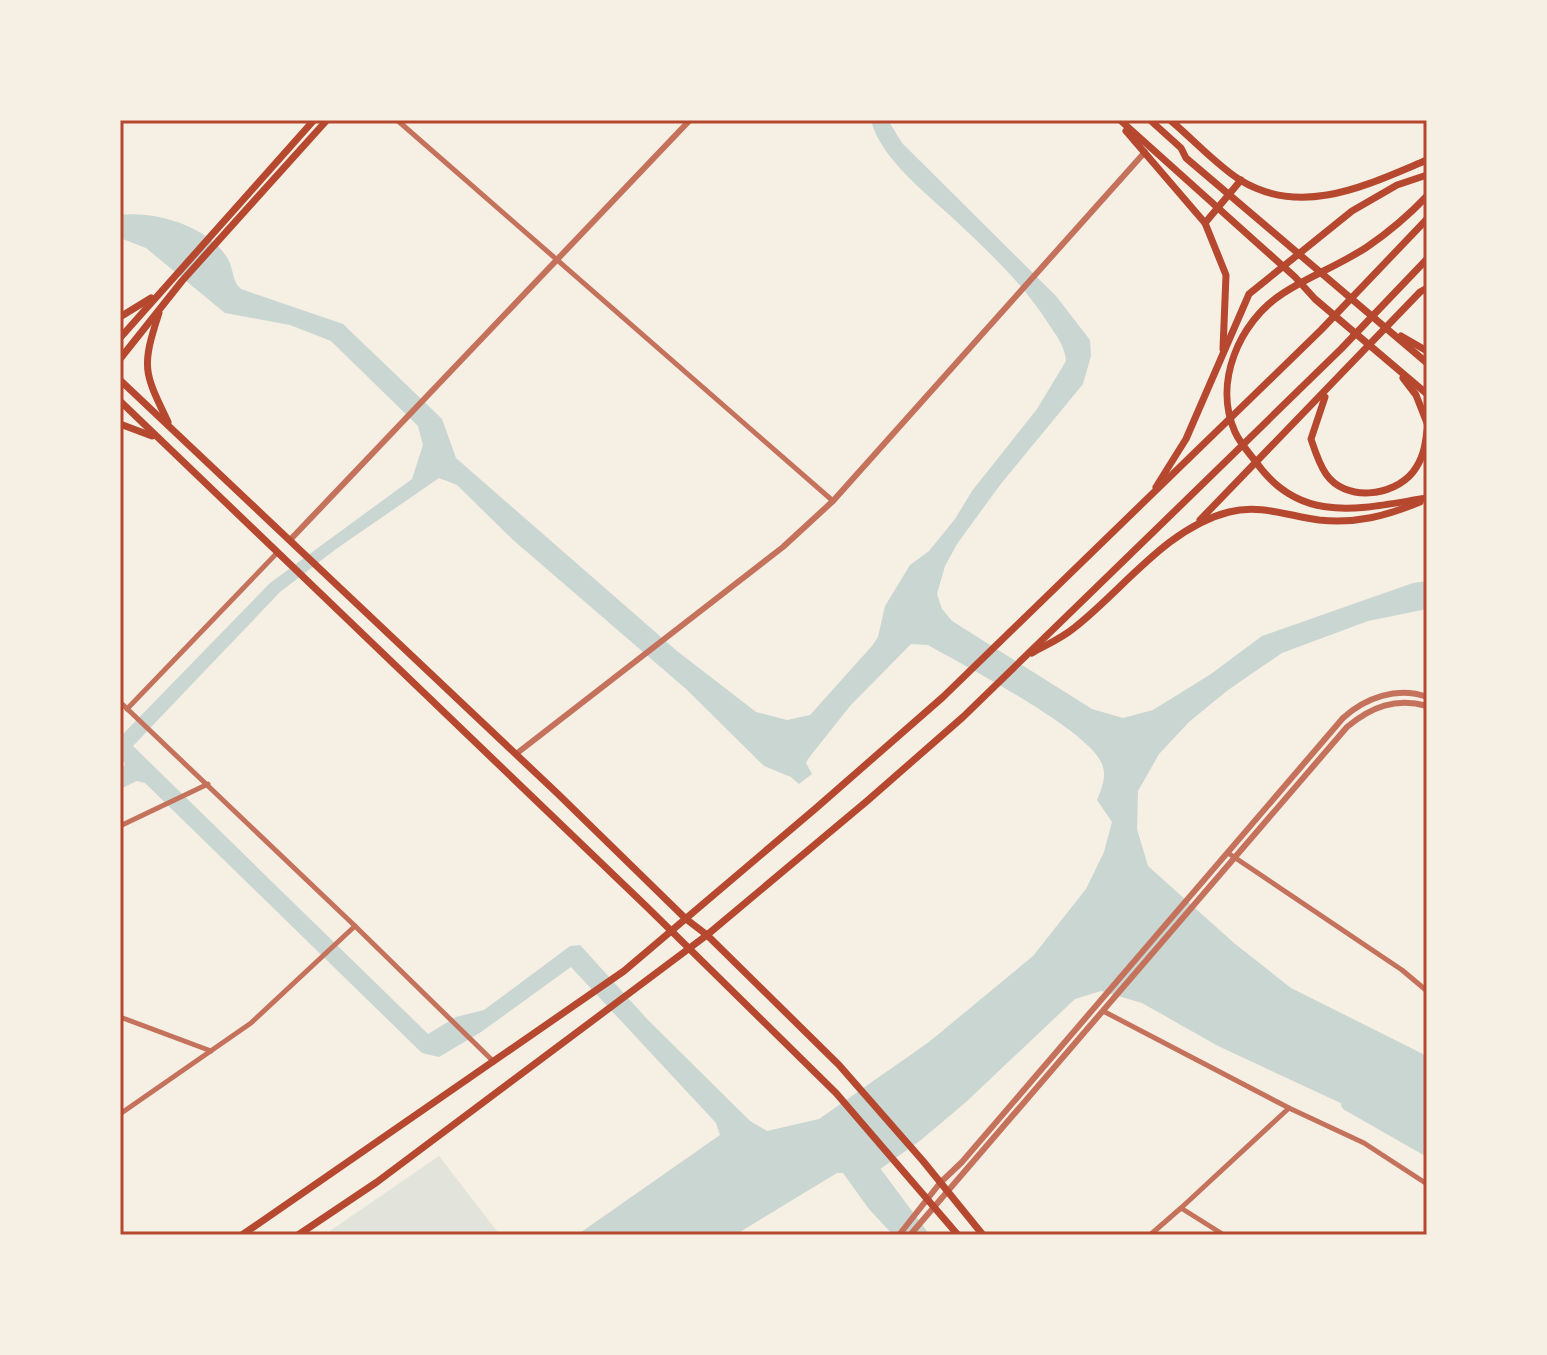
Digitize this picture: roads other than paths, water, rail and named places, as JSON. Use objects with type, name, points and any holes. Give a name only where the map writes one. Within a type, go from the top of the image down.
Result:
[{"type":"main road","points":[[120,359],[218,234],[314,120]]},
{"type":"main road","points":[[120,338],[157,295],[327,120]]},
{"type":"main road","points":[[1118,120],[1205,223],[1226,275],[1222,355]]},
{"type":"main road","points":[[1118,120],[1295,277],[1327,310],[1427,394]]},
{"type":"main road","points":[[1150,120],[1181,148],[1186,158],[1427,363]]},
{"type":"main road","points":[[1170,120],[1241,180],[1280,197],[1329,196],[1427,160]]},
{"type":"main road","points":[[1151,496],[1186,439],[1249,294],[1352,211],[1397,185],[1427,175]]},
{"type":"main road","points":[[1205,223],[1241,180]]},
{"type":"main road","points":[[1427,196],[1402,222],[1364,248],[1280,295],[1259,314],[1243,334],[1231,364],[1228,392],[1235,433],[1263,472],[1283,491],[1333,510],[1427,498]]},
{"type":"main road","points":[[242,1235],[624,971],[838,789],[971,669],[1151,496],[1321,330],[1427,219]]},
{"type":"main road","points":[[298,1235],[377,1182],[689,949],[867,801],[993,688],[1341,349],[1427,259]]},
{"type":"main road","points":[[1193,527],[1425,289]]},
{"type":"main road","points":[[120,317],[157,295]]},
{"type":"main road","points":[[161,307],[146,365],[148,380],[170,428]]},
{"type":"main road","points":[[1388,329],[1427,351]]},
{"type":"main road","points":[[1393,364],[1416,395],[1427,423]]},
{"type":"main road","points":[[120,380],[686,919],[707,935],[839,1065],[983,1235]]},
{"type":"main road","points":[[1329,389],[1318,412],[1311,439],[1327,476],[1344,489],[1365,494],[1390,487],[1412,474],[1425,453],[1427,431]]},
{"type":"main road","points":[[120,401],[841,1098],[958,1235]]},
{"type":"main road","points":[[120,424],[156,437]]},
{"type":"main road","points":[[1023,658],[1072,630],[1165,547],[1202,521],[1254,508],[1319,520],[1357,521],[1385,516],[1427,498]]},
{"type":"street","points":[[397,120],[833,501]]},
{"type":"street","points":[[290,540],[690,120]]},
{"type":"street","points":[[516,754],[783,547],[833,501],[1145,152]]},
{"type":"street","points":[[127,709],[277,553]]},
{"type":"street","points":[[899,1235],[940,1183],[1228,866],[1232,855],[1354,708],[1381,695],[1427,697]]},
{"type":"street","points":[[120,702],[208,784],[353,928],[449,1015],[494,1062]]},
{"type":"street","points":[[910,1235],[1104,1006],[1220,861],[1232,855],[1347,727],[1360,716],[1385,704],[1408,702],[1427,706]]},
{"type":"street","points":[[120,826],[208,784]]},
{"type":"street","points":[[1232,855],[1402,970],[1427,991]]},
{"type":"street","points":[[121,1113],[251,1023],[353,928]]},
{"type":"street","points":[[1104,1006],[1289,1108],[1364,1143],[1427,1184]]},
{"type":"street","points":[[120,1017],[211,1051]]},
{"type":"street","points":[[1150,1235],[1289,1108]]},
{"type":"street","points":[[1181,1208],[1224,1235]]},
{"type":"waterway","points":[[1348,1104],[1427,1149]]},
{"type":"waterway","points":[[866,1161],[921,1235]]}]
